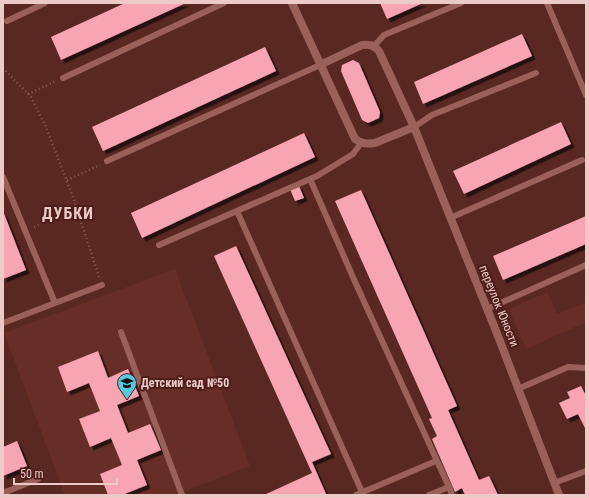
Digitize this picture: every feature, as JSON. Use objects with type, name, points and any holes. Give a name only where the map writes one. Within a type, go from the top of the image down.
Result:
[{"type":"street","points":[[292,3],[355,139],[361,143],[375,143],[414,127]]},
{"type":"street","points":[[320,65],[362,45],[369,44],[374,46]]},
{"type":"street","name":"переулок Юности","points":[[374,46],[379,51],[414,127],[559,495]]},
{"type":"lane","points":[[7,21],[45,3]]},
{"type":"lane","points":[[63,78],[224,3]]},
{"type":"lane","points":[[374,46],[384,35],[461,3]]},
{"type":"lane","points":[[547,3],[586,95]]},
{"type":"lane","points":[[108,161],[320,65]]},
{"type":"lane","points":[[414,127],[432,114],[536,73]]},
{"type":"lane","points":[[159,245],[310,179],[353,154],[361,143]]},
{"type":"lane","points":[[450,218],[582,160]]},
{"type":"lane","points":[[3,177],[55,303]]},
{"type":"lane","points":[[310,179],[452,495]]},
{"type":"lane","points":[[237,211],[359,494],[436,461]]},
{"type":"lane","points":[[487,309],[586,265]]},
{"type":"lane","points":[[3,323],[102,285]]},
{"type":"lane","points":[[121,332],[182,495]]},
{"type":"lane","points":[[518,389],[568,367],[586,368]]},
{"type":"lane","points":[[554,484],[586,471]]},
{"type":"lane","points":[[3,493],[38,479]]},
{"type":"lane","points":[[429,495],[449,487]]},
{"type":"path","points":[[3,68],[31,97],[45,125],[67,180],[102,285]]},
{"type":"path","points":[[28,94],[63,78]]},
{"type":"path","points":[[67,180],[108,161]]},
{"type":"path","points":[[25,231],[76,206]]},
{"type":"shaded area","name":"Детский сад №50","points":[[175,269],[250,466],[174,495],[65,495],[4,333]]},
{"type":"shaded area","points":[[547,292],[557,314],[586,302],[586,322],[526,349],[509,309]]},
{"type":"building","points":[[125,3],[186,3],[61,60],[51,37]]},
{"type":"building","points":[[380,3],[423,3],[387,19]]},
{"type":"building","points":[[522,34],[532,56],[423,104],[414,82]]},
{"type":"building","points":[[265,47],[276,71],[103,151],[92,127]]},
{"type":"building","points":[[353,60],[359,63],[380,112],[379,118],[368,123],[362,120],[341,71],[342,65]]},
{"type":"building","points":[[561,122],[571,144],[464,194],[453,171]]},
{"type":"building","points":[[304,133],[315,157],[142,238],[131,213]]},
{"type":"building","points":[[299,186],[304,198],[295,201],[290,189]]},
{"type":"building","points":[[361,190],[457,406],[448,410],[479,480],[489,476],[498,495],[465,495],[462,488],[455,492],[432,439],[437,436],[429,419],[432,418],[335,201]]},
{"type":"building","points":[[3,211],[26,270],[3,279]]},
{"type":"building","points":[[586,216],[586,244],[503,280],[493,256]]},
{"type":"building","points":[[236,246],[331,454],[312,462],[326,494],[264,495],[312,473],[214,256]]},
{"type":"building","points":[[98,351],[108,378],[128,369],[139,396],[117,405],[128,433],[150,424],[161,450],[137,460],[147,485],[122,495],[108,495],[100,474],[122,465],[111,438],[90,447],[79,419],[100,411],[89,383],[67,392],[58,367]]},
{"type":"building","points":[[581,386],[586,396],[585,428],[578,414],[567,419],[559,403],[570,398],[567,392]]},
{"type":"building","points":[[17,441],[27,466],[3,476],[3,447]]},
{"type":"place","name":"Детский сад №50","points":[[127,400]]},
{"type":"district","name":"ДУБКИ","points":[[68,213]]}]
